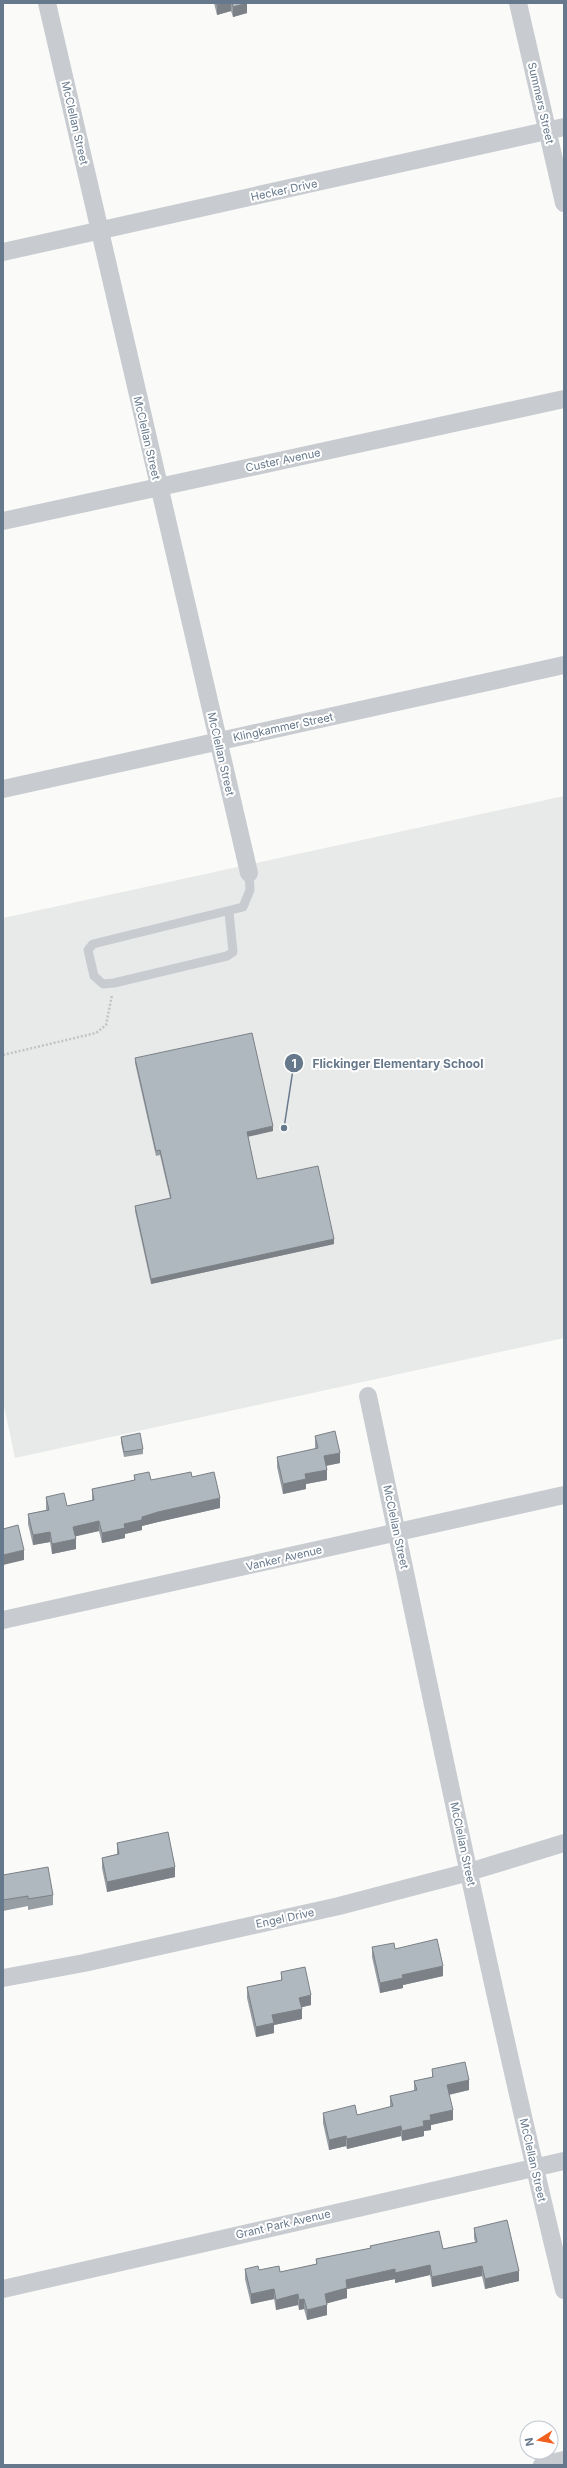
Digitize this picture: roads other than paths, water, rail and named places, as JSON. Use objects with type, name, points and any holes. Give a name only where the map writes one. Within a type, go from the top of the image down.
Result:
[{"type":"street","name":"McClellan Street","points":[[48,3],[158,487],[249,873]]},
{"type":"street","name":"Summers Street","points":[[518,3],[564,203]]},
{"type":"street","name":"Hecker Drive","points":[[3,252],[547,133],[564,127]]},
{"type":"street","name":"Custer Avenue","points":[[3,521],[564,399]]},
{"type":"street","name":"Klingkammer Street","points":[[3,789],[564,665]]},
{"type":"street","name":"McClellan Street","points":[[368,1396],[469,1872],[534,2168],[564,2290]]},
{"type":"street","name":"Vanker Avenue","points":[[3,1620],[564,1495]]},
{"type":"street","name":"Engel Drive","points":[[3,1978],[84,1963],[324,1910],[469,1872],[564,1843]]},
{"type":"street","name":"Grant Park Avenue","points":[[3,2289],[564,2161]]},
{"type":"street","points":[[542,2465],[564,2460]]},
{"type":"lane","points":[[229,912],[233,952],[227,956],[114,983],[103,984],[94,976],[88,950],[93,944],[229,912],[243,907],[250,890],[249,873]]},
{"type":"place","name":"Flickinger Elementary School","points":[[284,1128]]}]
